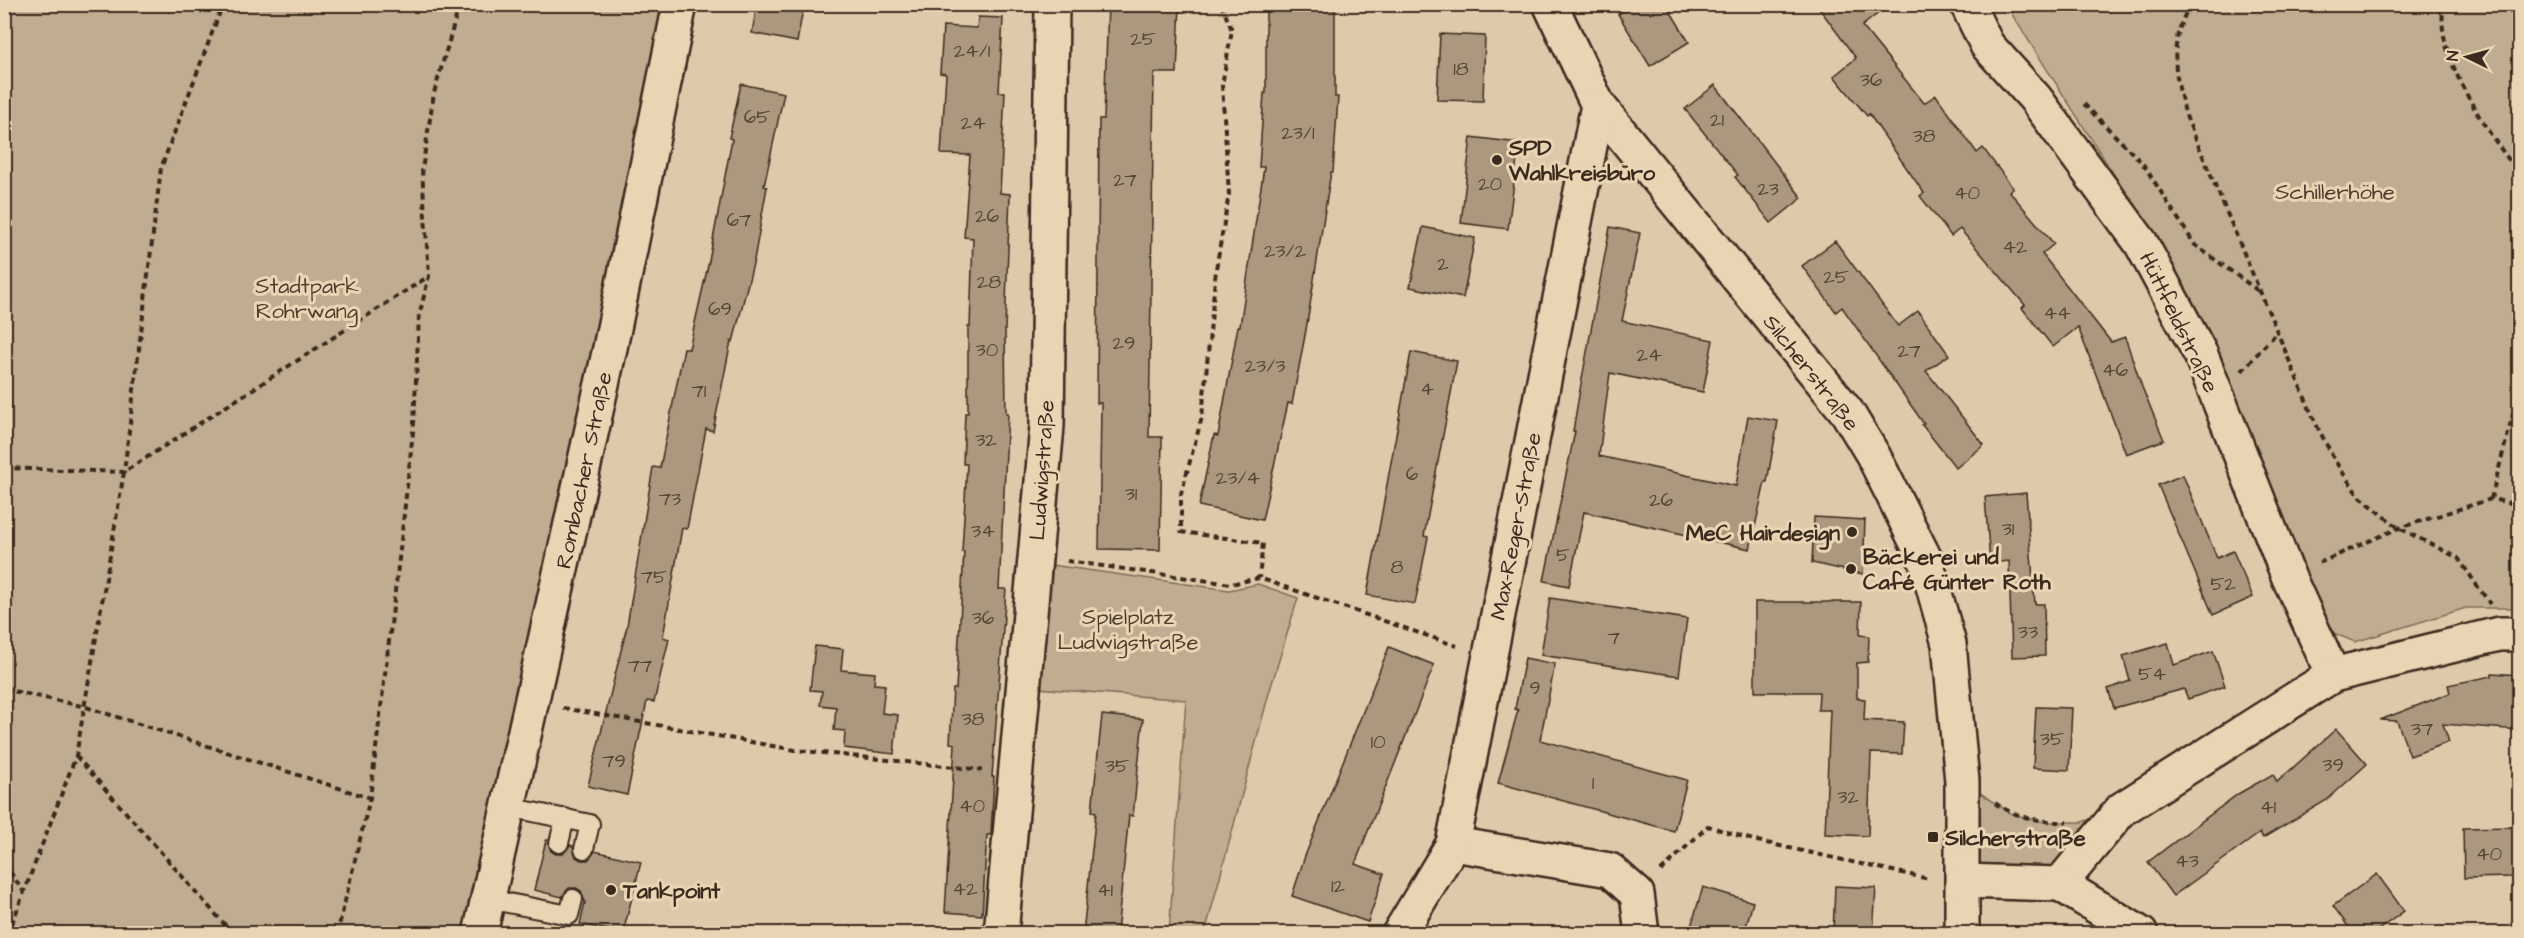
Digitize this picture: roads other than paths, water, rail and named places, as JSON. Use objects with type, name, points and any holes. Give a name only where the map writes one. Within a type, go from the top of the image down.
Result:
[{"type":"street","name":"Rombacher Straße","points":[[480,933],[608,359],[680,4]]},
{"type":"street","name":"Ludwigstraße","points":[[1001,933],[1047,426],[1052,4]]},
{"type":"street","name":"Silcherstraße","points":[[1551,4],[1598,105],[1847,412],[1873,455],[1926,561],[1949,644],[1962,780],[1962,933]]},
{"type":"street","name":"Hüttfeldstraße","points":[[1966,4],[1987,45],[2035,98],[2141,243],[2200,355],[2289,578],[2333,675]]},
{"type":"street","name":"Max-Reger-Straße","points":[[1399,933],[1453,844],[1598,105]]},
{"type":"street","points":[[2060,884],[2122,809],[2333,675],[2509,634]]},
{"type":"street","points":[[1453,844],[1610,870],[1637,894],[1642,933]]},
{"type":"street","points":[[1963,881],[2060,884],[2141,933]]},
{"type":"lane","points":[[509,807],[590,824],[584,849]]},
{"type":"lane","points":[[560,843],[565,818]]},
{"type":"lane","points":[[488,899],[545,902],[569,915],[573,899]]},
{"type":"place","name":"SPD Wahlkreisbüro","points":[[1497,160]]},
{"type":"place","name":"MeC Hairdesign","points":[[1852,532]]},
{"type":"place","name":"Bäckerei und Café Günter Roth","points":[[1851,569]]},
{"type":"place","name":"Silcherstraße","points":[[1933,837]]},
{"type":"place","name":"Tankpoint","points":[[611,890]]},
{"type":"park label","name":"Schillerhöhe","points":[[2335,191]]},
{"type":"park label","name":"Stadtpark Rohrwang","points":[[307,298]]},
{"type":"park label","name":"Spielplatz Ludwigstraße","points":[[1128,628]]}]
